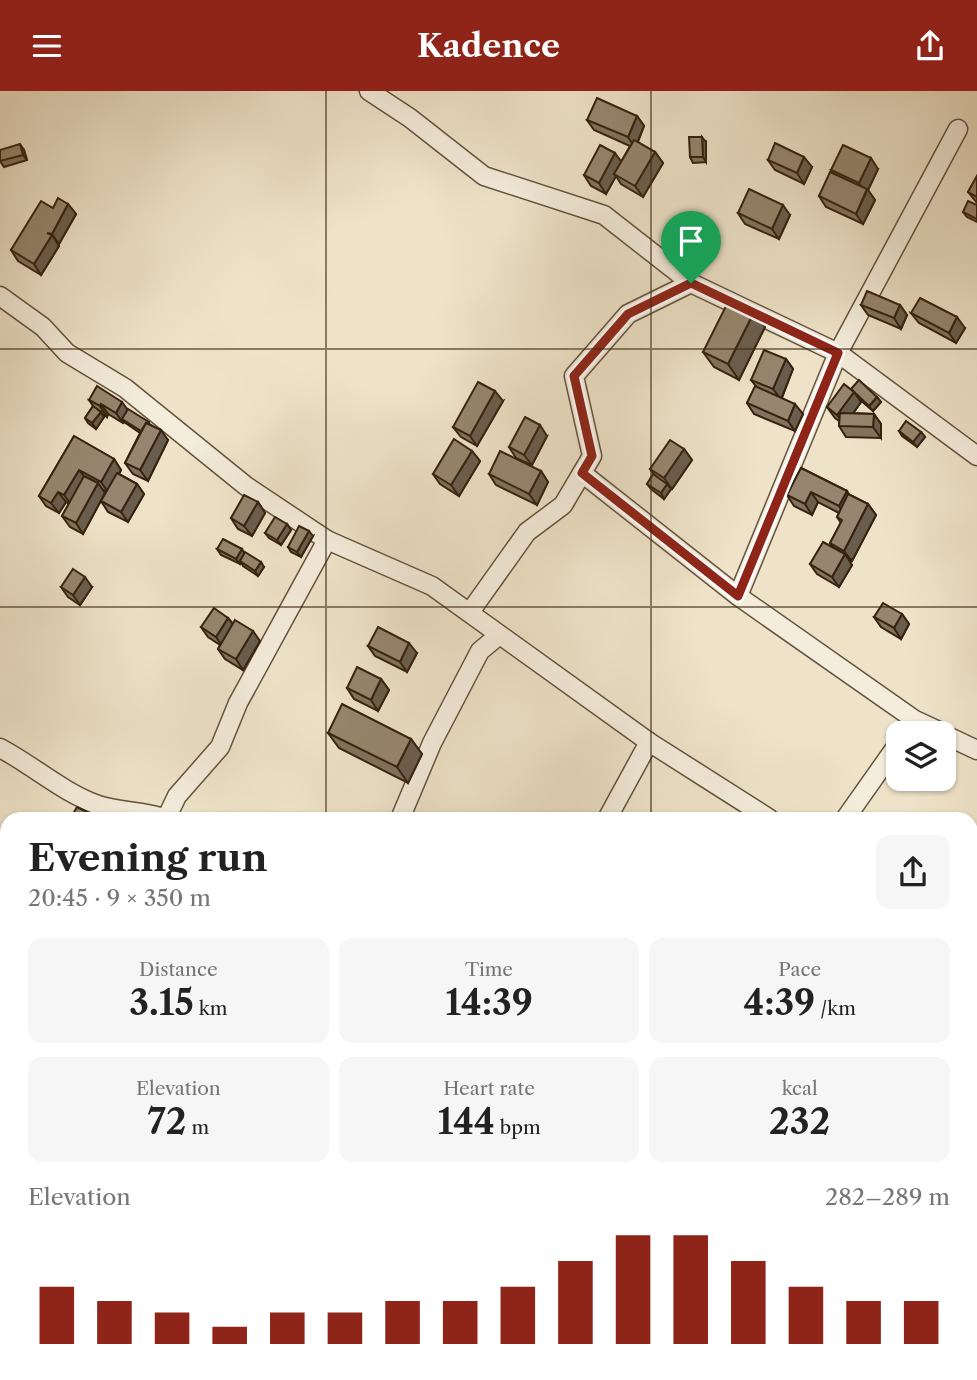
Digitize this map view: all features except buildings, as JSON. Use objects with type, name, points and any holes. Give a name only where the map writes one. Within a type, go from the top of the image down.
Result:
[{"type":"street","points":[[369,91],[410,118],[484,176],[604,215],[691,283],[838,353],[977,456]]},
{"type":"street","points":[[738,596],[838,353],[958,129]]},
{"type":"street","points":[[470,612],[527,532],[563,505],[592,456],[574,376],[628,314],[691,283]]},
{"type":"street","points":[[0,296],[43,327],[67,353],[125,388],[246,485],[327,540],[432,586],[649,742],[759,812]]},
{"type":"street","points":[[582,473],[902,721]]},
{"type":"street","points":[[169,812],[177,796],[220,747],[238,703],[327,540]]},
{"type":"street","points":[[403,812],[432,743],[480,651],[498,636]]},
{"type":"street","points":[[956,740],[977,750]]},
{"type":"street","points":[[611,812],[649,742]]},
{"type":"street","points":[[0,748],[64,789],[100,806],[130,812]]},
{"type":"street","points":[[850,812],[886,761]]},
{"type":"route","points":[[691,283],[838,353],[796,461],[738,596],[582,473],[592,456],[574,376],[628,314],[691,283]]}]
